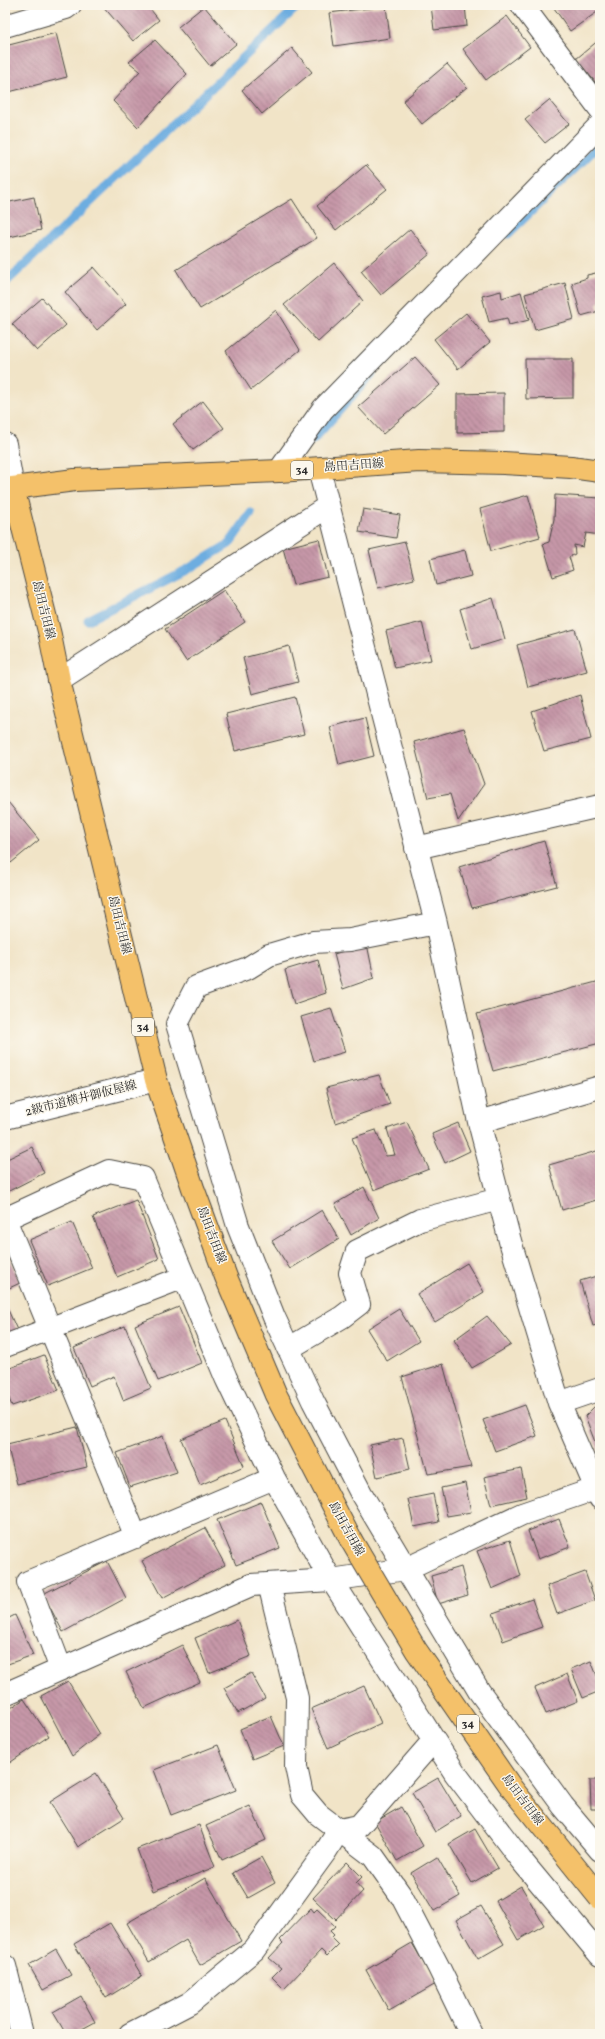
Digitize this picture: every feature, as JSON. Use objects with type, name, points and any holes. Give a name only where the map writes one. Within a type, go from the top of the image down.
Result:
[{"type":"main road","name":"島田吉田線","points":[[600,471],[571,467],[504,463],[419,461],[279,472],[75,480],[9,489],[50,635],[59,680],[156,1080],[226,1277],[273,1387],[351,1540],[416,1650],[504,1777],[600,1898]]},
{"type":"street","points":[[5,26],[66,8],[70,5]]},
{"type":"street","points":[[522,5],[600,109]]},
{"type":"street","points":[[279,472],[324,409],[600,125]]},
{"type":"street","points":[[5,444],[9,489]]},
{"type":"street","points":[[5,1694],[251,1585],[331,1580],[406,1569],[522,1514],[598,1494],[559,1403],[499,1199],[479,1122],[436,923],[318,469]]},
{"type":"street","points":[[59,680],[327,507]]},
{"type":"street","points":[[416,848],[600,806]]},
{"type":"street","points":[[436,923],[350,940],[313,942],[270,955],[248,968],[196,987],[177,1024],[238,1226],[288,1348],[313,1401],[362,1496],[480,1691],[563,1806],[600,1850]]},
{"type":"street","name":"2級市道横井御仮屋線","points":[[5,1118],[156,1080]]},
{"type":"street","points":[[479,1122],[600,1087]]},
{"type":"street","points":[[136,1537],[5,1219],[109,1171],[143,1178],[226,1378],[274,1478],[331,1580],[456,1773],[521,1860],[600,1955]]},
{"type":"street","points":[[288,1348],[342,1317],[359,1304],[350,1273],[357,1251],[420,1220],[499,1199]]},
{"type":"street","points":[[5,1346],[184,1277]]},
{"type":"street","points":[[559,1403],[600,1389]]},
{"type":"street","points":[[61,1669],[28,1582],[274,1478]]},
{"type":"street","points":[[269,1584],[297,1698],[296,1767],[302,1795],[318,1814],[372,1856],[402,1896],[471,2034]]},
{"type":"street","points":[[130,2034],[190,2003],[254,1950],[326,1852],[339,1830],[359,1826],[434,1740]]},
{"type":"street","points":[[5,1966],[22,2034]]},
{"type":"building","points":[[102,5],[147,5],[159,20],[133,41]]},
{"type":"building","points":[[431,5],[465,5],[467,26],[434,30]]},
{"type":"building","points":[[552,5],[600,5],[600,10],[570,31]]},
{"type":"building","points":[[204,6],[236,44],[210,66],[178,27]]},
{"type":"building","points":[[386,6],[390,38],[334,46],[329,13]]},
{"type":"building","points":[[507,16],[530,47],[486,80],[463,49]]},
{"type":"building","points":[[56,33],[67,77],[5,93],[5,46]]},
{"type":"building","points":[[600,39],[600,80],[596,83],[576,59]]},
{"type":"building","points":[[155,40],[187,74],[138,127],[113,101],[140,71],[129,62]]},
{"type":"building","points":[[292,48],[312,72],[262,114],[242,90]]},
{"type":"building","points":[[447,64],[467,87],[422,124],[403,101]]},
{"type":"building","points":[[549,100],[569,124],[545,143],[525,120]]},
{"type":"building","points":[[366,165],[387,189],[336,230],[317,206]]},
{"type":"building","points":[[34,197],[41,230],[5,238],[5,203]]},
{"type":"building","points":[[292,199],[317,238],[200,309],[176,270]]},
{"type":"building","points":[[410,229],[430,254],[381,295],[361,271]]},
{"type":"building","points":[[334,263],[363,301],[318,342],[284,305]]},
{"type":"building","points":[[94,267],[126,304],[97,330],[65,292]]},
{"type":"building","points":[[600,272],[600,302],[597,303],[599,311],[581,316],[572,283],[587,278],[587,275]]},
{"type":"building","points":[[565,283],[574,319],[535,330],[525,294]]},
{"type":"building","points":[[501,291],[502,298],[521,292],[529,320],[509,325],[507,318],[489,322],[482,296]]},
{"type":"building","points":[[42,298],[66,325],[37,351],[12,324]]},
{"type":"building","points":[[276,310],[300,350],[251,390],[226,351]]},
{"type":"building","points":[[466,313],[490,342],[458,369],[434,339]]},
{"type":"building","points":[[415,357],[440,385],[383,434],[358,407]]},
{"type":"building","points":[[525,359],[573,359],[573,398],[526,399]]},
{"type":"building","points":[[504,393],[504,432],[457,433],[457,394]]},
{"type":"building","points":[[203,401],[224,428],[193,450],[173,424]]},
{"type":"building","points":[[528,495],[540,537],[491,551],[480,509]]},
{"type":"building","points":[[555,495],[600,498],[600,535],[586,533],[583,547],[574,545],[575,554],[569,557],[573,570],[553,577],[543,544],[549,542],[554,519]]},
{"type":"building","points":[[363,509],[400,515],[396,538],[359,532]]},
{"type":"building","points":[[319,539],[328,577],[293,585],[283,548]]},
{"type":"building","points":[[405,542],[414,579],[378,588],[369,550]]},
{"type":"building","points":[[465,550],[471,576],[436,585],[430,559]]},
{"type":"building","points":[[224,590],[245,622],[186,661],[165,629]]},
{"type":"building","points":[[493,598],[505,639],[472,649],[460,609]]},
{"type":"building","points":[[422,622],[431,660],[395,668],[386,631]]},
{"type":"building","points":[[575,629],[587,671],[528,687],[517,645]]},
{"type":"building","points":[[289,646],[298,682],[252,694],[243,658]]},
{"type":"building","points":[[580,695],[591,739],[544,751],[532,711]]},
{"type":"building","points":[[295,697],[304,734],[235,751],[226,714]]},
{"type":"building","points":[[365,718],[374,756],[339,765],[330,727]]},
{"type":"building","points":[[464,728],[484,784],[458,821],[450,794],[428,798],[414,742]]},
{"type":"building","points":[[8,802],[39,840],[11,863],[5,856],[5,805]]},
{"type":"building","points":[[544,841],[557,886],[472,908],[459,867]]},
{"type":"building","points":[[367,944],[374,978],[343,989],[334,954]]},
{"type":"building","points":[[318,960],[326,993],[294,1004],[285,970]]},
{"type":"building","points":[[600,981],[600,1043],[493,1071],[477,1014]]},
{"type":"building","points":[[331,1008],[345,1052],[314,1061],[301,1017]]},
{"type":"building","points":[[379,1075],[390,1104],[335,1123],[326,1088]]},
{"type":"building","points":[[407,1122],[429,1169],[374,1190],[352,1138],[376,1130],[386,1156],[395,1155],[387,1129]]},
{"type":"building","points":[[458,1123],[470,1151],[445,1163],[432,1134]]},
{"type":"building","points":[[32,1147],[44,1173],[7,1192],[5,1188],[5,1160]]},
{"type":"building","points":[[600,1150],[600,1199],[562,1210],[549,1165]]},
{"type":"building","points":[[364,1187],[379,1218],[351,1235],[335,1204]]},
{"type":"building","points":[[136,1200],[159,1259],[117,1277],[93,1217]]},
{"type":"building","points":[[322,1210],[339,1239],[290,1269],[272,1241]]},
{"type":"building","points":[[72,1222],[92,1268],[48,1286],[29,1240]]},
{"type":"building","points":[[9,1257],[20,1283],[5,1290],[5,1259]]},
{"type":"building","points":[[467,1263],[484,1292],[435,1322],[417,1294]]},
{"type":"building","points":[[600,1275],[600,1324],[593,1326],[580,1281]]},
{"type":"building","points":[[5,1303],[17,1330],[5,1335]]},
{"type":"building","points":[[179,1307],[202,1363],[158,1381],[135,1325]]},
{"type":"building","points":[[399,1309],[419,1341],[387,1361],[367,1329]]},
{"type":"building","points":[[487,1316],[511,1345],[472,1368],[454,1340]]},
{"type":"building","points":[[125,1326],[151,1388],[123,1400],[114,1376],[90,1386],[74,1348]]},
{"type":"building","points":[[44,1355],[59,1390],[12,1406],[5,1389],[5,1370]]},
{"type":"building","points":[[443,1364],[471,1467],[428,1474],[402,1377]]},
{"type":"building","points":[[600,1404],[600,1455],[585,1416],[596,1405]]},
{"type":"building","points":[[525,1405],[537,1436],[495,1451],[483,1420]]},
{"type":"building","points":[[225,1421],[244,1466],[200,1485],[181,1439]]},
{"type":"building","points":[[77,1427],[87,1467],[17,1484],[7,1444]]},
{"type":"building","points":[[163,1436],[177,1472],[130,1487],[117,1453]]},
{"type":"building","points":[[403,1438],[410,1469],[377,1477],[370,1445]]},
{"type":"building","points":[[521,1469],[527,1497],[491,1505],[484,1477]]},
{"type":"building","points":[[465,1483],[471,1512],[447,1516],[441,1488]]},
{"type":"building","points":[[433,1494],[439,1522],[414,1527],[408,1499]]},
{"type":"building","points":[[261,1502],[280,1548],[236,1565],[217,1520]]},
{"type":"building","points":[[559,1519],[570,1547],[538,1559],[528,1531]]},
{"type":"building","points":[[205,1528],[225,1565],[162,1598],[142,1561]]},
{"type":"building","points":[[510,1540],[521,1576],[492,1589],[477,1551]]},
{"type":"building","points":[[107,1561],[126,1598],[63,1632],[43,1594]]},
{"type":"building","points":[[461,1567],[468,1595],[438,1604],[431,1576]]},
{"type":"building","points":[[585,1572],[595,1600],[557,1614],[547,1586]]},
{"type":"building","points":[[532,1599],[542,1627],[503,1641],[493,1613]]},
{"type":"building","points":[[15,1615],[33,1655],[5,1665],[5,1620]]},
{"type":"building","points":[[237,1620],[251,1656],[209,1673],[195,1638]]},
{"type":"building","points":[[182,1645],[200,1682],[144,1708],[126,1672]]},
{"type":"building","points":[[591,1661],[600,1683],[600,1691],[583,1698],[571,1669]]},
{"type":"building","points":[[251,1673],[265,1698],[238,1713],[224,1688]]},
{"type":"building","points":[[567,1674],[578,1701],[546,1714],[535,1688]]},
{"type":"building","points":[[68,1681],[100,1734],[72,1756],[41,1696]]},
{"type":"building","points":[[364,1686],[381,1723],[328,1748],[311,1709]]},
{"type":"building","points":[[24,1699],[49,1736],[5,1766],[5,1712]]},
{"type":"building","points":[[271,1716],[284,1746],[252,1759],[240,1729]]},
{"type":"building","points":[[218,1745],[236,1790],[171,1815],[154,1770]]},
{"type":"building","points":[[96,1773],[124,1818],[78,1847],[50,1802]]},
{"type":"building","points":[[438,1778],[461,1816],[435,1832],[412,1793]]},
{"type":"building","points":[[590,1780],[600,1780],[600,1809],[591,1809]]},
{"type":"building","points":[[250,1806],[266,1840],[222,1860],[206,1826]]},
{"type":"building","points":[[401,1807],[423,1846],[397,1861],[375,1822]]},
{"type":"building","points":[[199,1825],[215,1867],[153,1891],[137,1849]]},
{"type":"building","points":[[475,1829],[498,1868],[472,1883],[449,1844]]},
{"type":"building","points":[[261,1857],[275,1883],[248,1898],[233,1873]]},
{"type":"building","points":[[437,1857],[460,1896],[434,1911],[411,1873]]},
{"type":"building","points":[[347,1862],[362,1877],[356,1883],[363,1891],[336,1920],[313,1898]]},
{"type":"building","points":[[205,1878],[241,1941],[200,1965],[186,1940],[149,1962],[127,1923]]},
{"type":"building","points":[[521,1886],[544,1925],[518,1940],[496,1901]]},
{"type":"building","points":[[481,1906],[504,1944],[478,1959],[456,1920]]},
{"type":"building","points":[[311,1908],[314,1912],[317,1909],[335,1926],[330,1931],[334,1935],[331,1938],[338,1945],[327,1956],[321,1950],[284,1989],[272,1977],[281,1968],[269,1958],[283,1943],[280,1940]]},
{"type":"building","points":[[110,1923],[142,1976],[106,1998],[74,1944]]},
{"type":"building","points":[[412,1943],[436,1984],[389,2011],[366,1970]]},
{"type":"building","points":[[56,1949],[71,1975],[43,1990],[29,1965]]},
{"type":"building","points":[[81,1996],[95,2022],[73,2034],[66,2034],[53,2012]]},
{"type":"waterway","points":[[5,283],[299,5]]},
{"type":"waterway","points":[[508,234],[600,144]]},
{"type":"waterway","points":[[313,440],[372,374]]},
{"type":"waterway","points":[[88,620],[188,569],[229,544],[251,513]]}]
